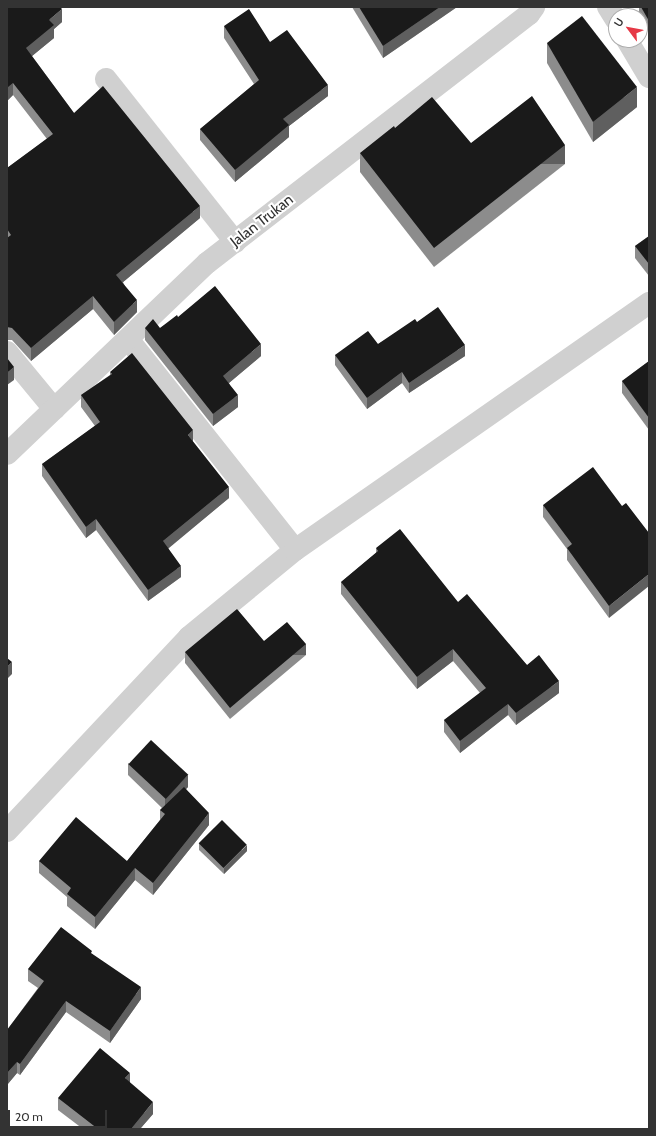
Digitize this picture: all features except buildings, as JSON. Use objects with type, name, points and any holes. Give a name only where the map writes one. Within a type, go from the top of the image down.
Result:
[{"type":"street","name":"Jalan Trukan","points":[[7,454],[207,263],[529,14],[534,7]]},
{"type":"street","points":[[632,48],[649,77]]},
{"type":"street","points":[[106,79],[235,242]]},
{"type":"street","points":[[7,831],[189,637],[295,550],[649,303]]},
{"type":"street","points":[[128,339],[295,550]]},
{"type":"street","points":[[7,352],[54,409]]}]
